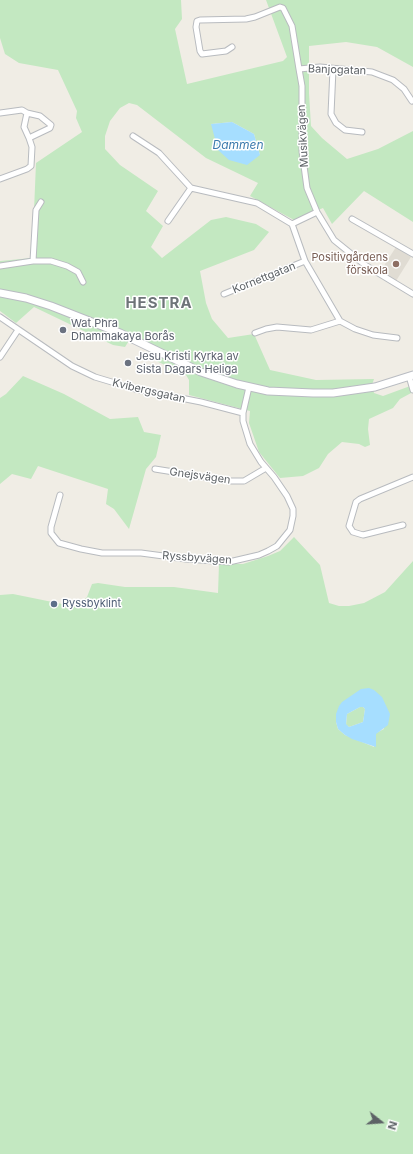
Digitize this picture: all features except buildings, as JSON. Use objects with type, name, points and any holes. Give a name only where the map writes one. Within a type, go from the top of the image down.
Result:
[{"type":"main road","points":[[0,293],[26,298],[51,306],[120,333],[201,372],[249,387],[268,391],[334,393],[375,387],[411,375]]},
{"type":"street","name":"Musikvägen","points":[[232,47],[226,51],[206,55],[202,54],[200,51],[196,27],[198,21],[246,20],[280,8],[283,8],[286,12],[292,26],[302,86],[302,151],[307,188],[317,212],[334,240],[366,265],[413,294]]},
{"type":"street","name":"Banjogatan","points":[[299,69],[320,67],[372,72],[383,75],[393,80],[404,89],[412,101]]},
{"type":"street","points":[[333,69],[331,114],[336,123],[345,130],[362,132]]},
{"type":"street","points":[[0,113],[22,110],[27,113],[40,116],[51,125],[50,128],[28,138]]},
{"type":"street","points":[[0,179],[27,169],[31,166],[32,147],[24,127],[27,113]]},
{"type":"street","points":[[132,136],[159,153],[191,188],[257,203],[292,224],[305,262],[340,321],[355,329],[373,335],[397,338]]},
{"type":"street","points":[[168,221],[191,188]]},
{"type":"street","points":[[33,261],[36,210],[41,202]]},
{"type":"street","points":[[292,224],[317,212]]},
{"type":"street","points":[[352,219],[413,254]]},
{"type":"street","points":[[0,266],[33,261],[51,261],[67,266],[78,272],[83,282]]},
{"type":"street","name":"Kornettgatan","points":[[224,294],[305,262]]},
{"type":"street","name":"Kvibergsgatan","points":[[0,317],[72,366],[112,383],[201,402],[243,413]]},
{"type":"street","points":[[255,333],[277,327],[311,330],[340,321]]},
{"type":"street","points":[[0,357],[18,330]]},
{"type":"street","points":[[411,375],[413,390]]},
{"type":"street","name":"Ryssbyvägen","points":[[60,495],[51,527],[51,533],[59,543],[81,549],[102,553],[141,553],[186,559],[229,562],[259,555],[277,546],[290,530],[293,509],[287,496],[250,444],[243,420],[243,413],[249,387]]},
{"type":"street","name":"Gnejsvägen","points":[[155,469],[230,482],[244,481],[266,468]]},
{"type":"street","points":[[402,525],[362,535],[353,532],[349,526],[356,502],[413,477]]},
{"type":"shaded area","name":"Positivgårdens förskola","points":[[396,247],[411,257],[396,281],[380,272]]},
{"type":"green space","points":[[0,0],[181,0],[182,19],[175,29],[187,84],[283,61],[287,57],[266,0],[413,0],[413,67],[377,47],[346,42],[309,46],[309,93],[311,126],[322,138],[347,159],[378,149],[413,131],[413,222],[364,191],[332,224],[323,208],[294,220],[250,196],[258,183],[206,158],[137,105],[129,103],[120,108],[110,121],[105,136],[105,149],[120,165],[158,191],[146,211],[163,226],[151,247],[162,258],[211,220],[226,217],[256,224],[269,232],[254,250],[200,271],[206,303],[212,319],[228,338],[254,334],[270,370],[316,380],[374,379],[372,385],[374,393],[383,396],[413,385],[413,392],[400,399],[393,408],[369,419],[368,429],[370,445],[365,447],[359,444],[342,442],[328,454],[319,468],[303,476],[280,478],[259,452],[249,423],[250,411],[189,395],[189,380],[186,375],[171,373],[165,365],[152,359],[155,347],[145,341],[132,336],[125,347],[113,345],[34,307],[16,323],[0,311],[0,261],[32,258],[36,163],[82,132],[76,118],[77,111],[58,70],[19,63],[5,54],[0,38]],"holes":[[[232,122],[254,134],[260,155],[211,124]]]},
{"type":"green space","points":[[23,376],[64,394],[110,419],[138,417],[144,432],[161,435],[156,457],[146,469],[129,529],[114,509],[106,504],[108,489],[38,466],[31,479],[12,474],[0,484],[0,398],[6,394]]},
{"type":"green space","points":[[294,537],[320,565],[329,603],[339,606],[364,603],[385,592],[413,561],[413,1154],[0,1154],[0,595],[13,594],[77,607],[87,597],[92,584],[98,583],[125,587],[174,587],[218,593],[219,564],[243,564],[280,551]],"holes":[[[374,690],[384,729],[376,733],[374,747],[345,735],[338,729],[336,722]]]},
{"type":"green space","points":[[360,707],[365,709],[363,722],[349,727],[346,725],[347,714]]},
{"type":"water","name":"Dammen","points":[[232,122],[254,134],[260,155],[247,165],[229,160],[218,150],[211,124]]},
{"type":"water","points":[[369,688],[374,690],[382,697],[390,714],[388,725],[376,734],[376,747],[352,739],[345,735],[338,729],[336,722],[336,714],[342,702],[361,689]],"holes":[[[360,707],[365,709],[363,722],[349,727],[346,724],[347,714]]]},
{"type":"place","name":"Positivgårdens förskola","points":[[396,264]]},
{"type":"place","name":"Wat Phra Dhammakaya Borås","points":[[63,330]]},
{"type":"place","name":"Jesu Kristi Kyrka av Sista Dagars Heliga","points":[[128,363]]},
{"type":"place","name":"Ryssbyklint","points":[[54,604]]},
{"type":"district","name":"HESTRA","points":[[159,303]]}]
